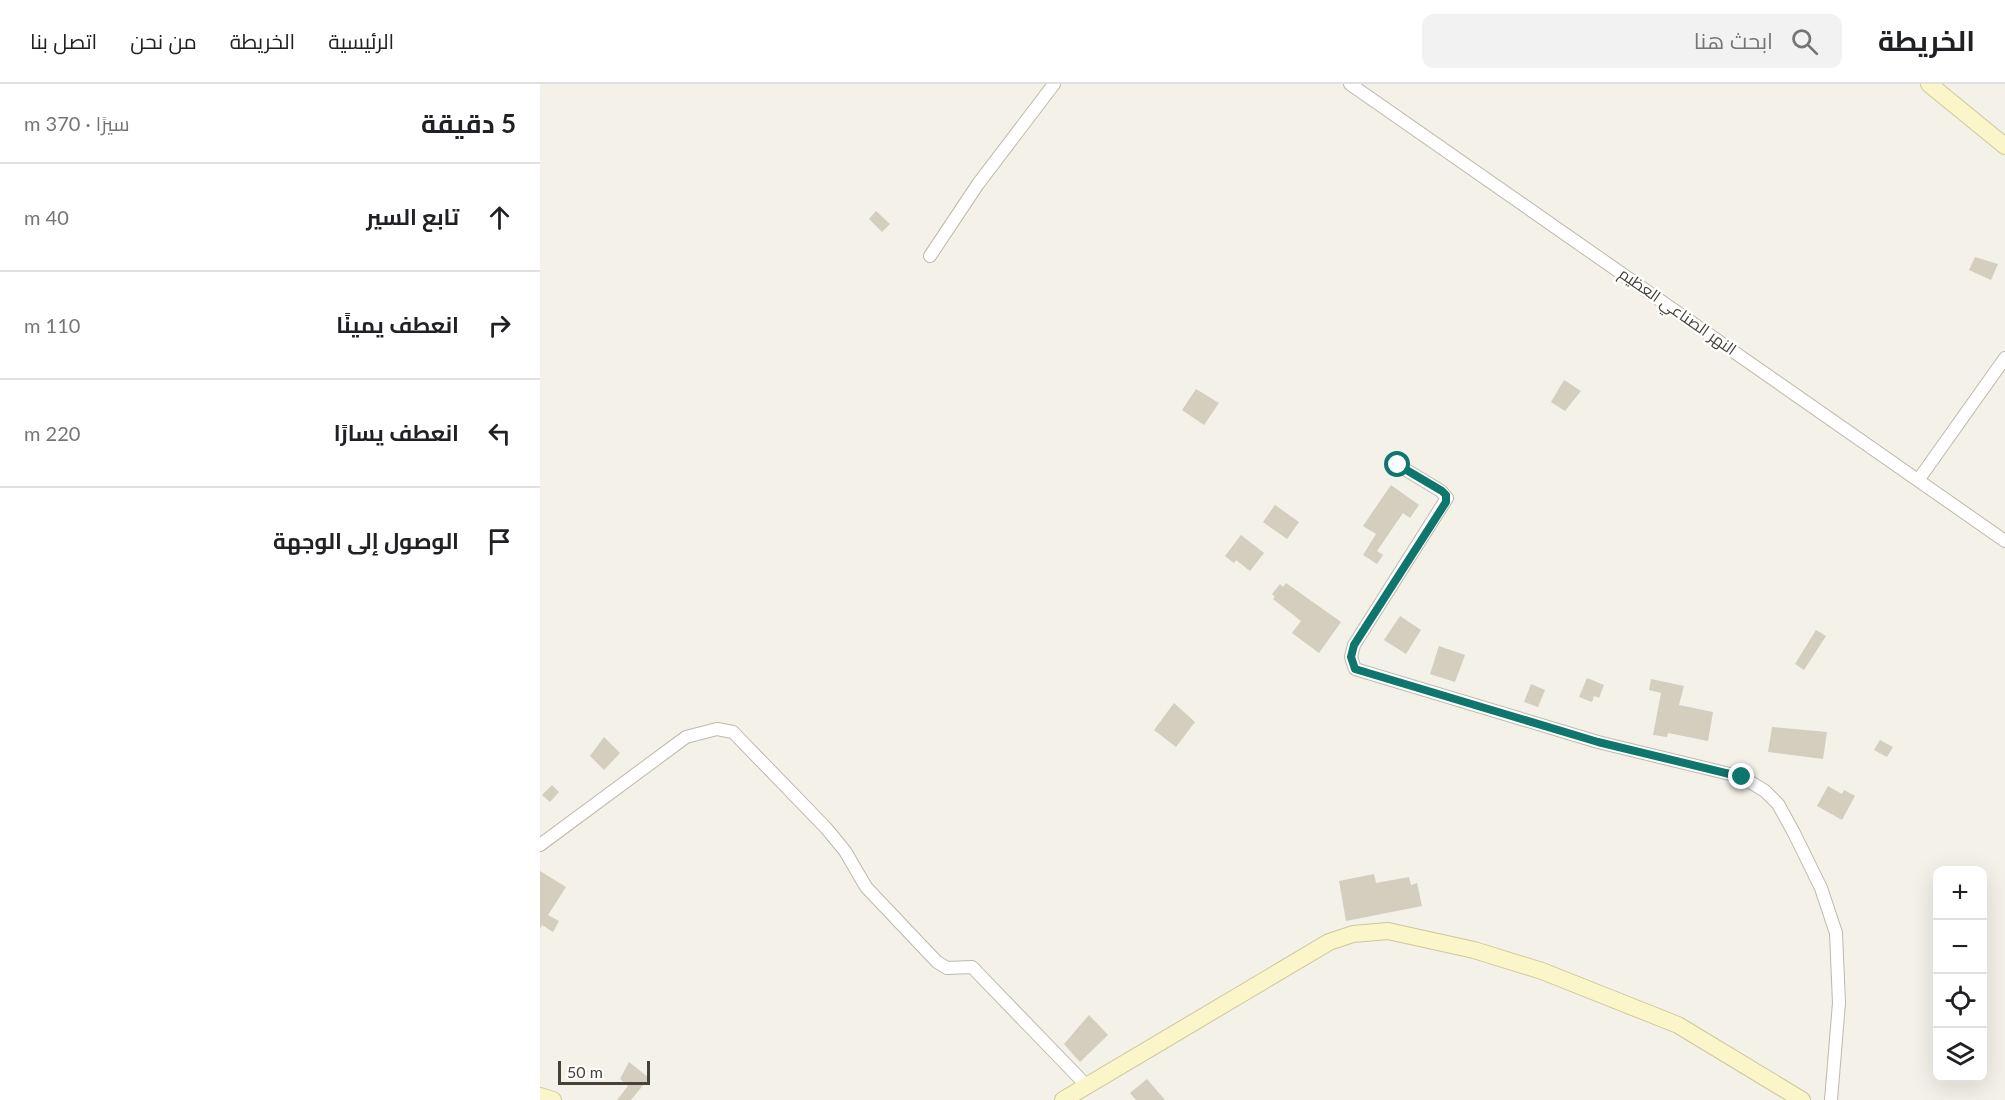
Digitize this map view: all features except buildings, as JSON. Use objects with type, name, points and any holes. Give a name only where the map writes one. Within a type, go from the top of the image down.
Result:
[{"type":"street","points":[[930,256],[978,184],[1054,84]]},
{"type":"street","name":"النهر الصناعي العظيم","points":[[1350,84],[2005,541]]},
{"type":"street","points":[[1929,84],[2005,146]]},
{"type":"street","points":[[1919,479],[2005,358]]},
{"type":"street","points":[[1398,465],[1442,491],[1446,495],[1446,502],[1354,645],[1352,664],[1355,669],[1598,742],[1742,777],[1765,791],[1778,804],[1799,842],[1821,888],[1836,933],[1839,1003],[1831,1100]]},
{"type":"street","points":[[540,845],[686,737],[717,729],[733,732],[826,828],[845,851],[866,887],[937,962],[947,968],[972,967],[1087,1086]]},
{"type":"street","points":[[1063,1100],[1329,942],[1353,934],[1388,931],[1474,950],[1542,971],[1678,1025],[1802,1100]]},
{"type":"street","points":[[540,1096],[553,1100]]},
{"type":"route","points":[[1398,465],[1442,491],[1447,498],[1354,645],[1351,657],[1355,669],[1598,742],[1742,777]]}]
